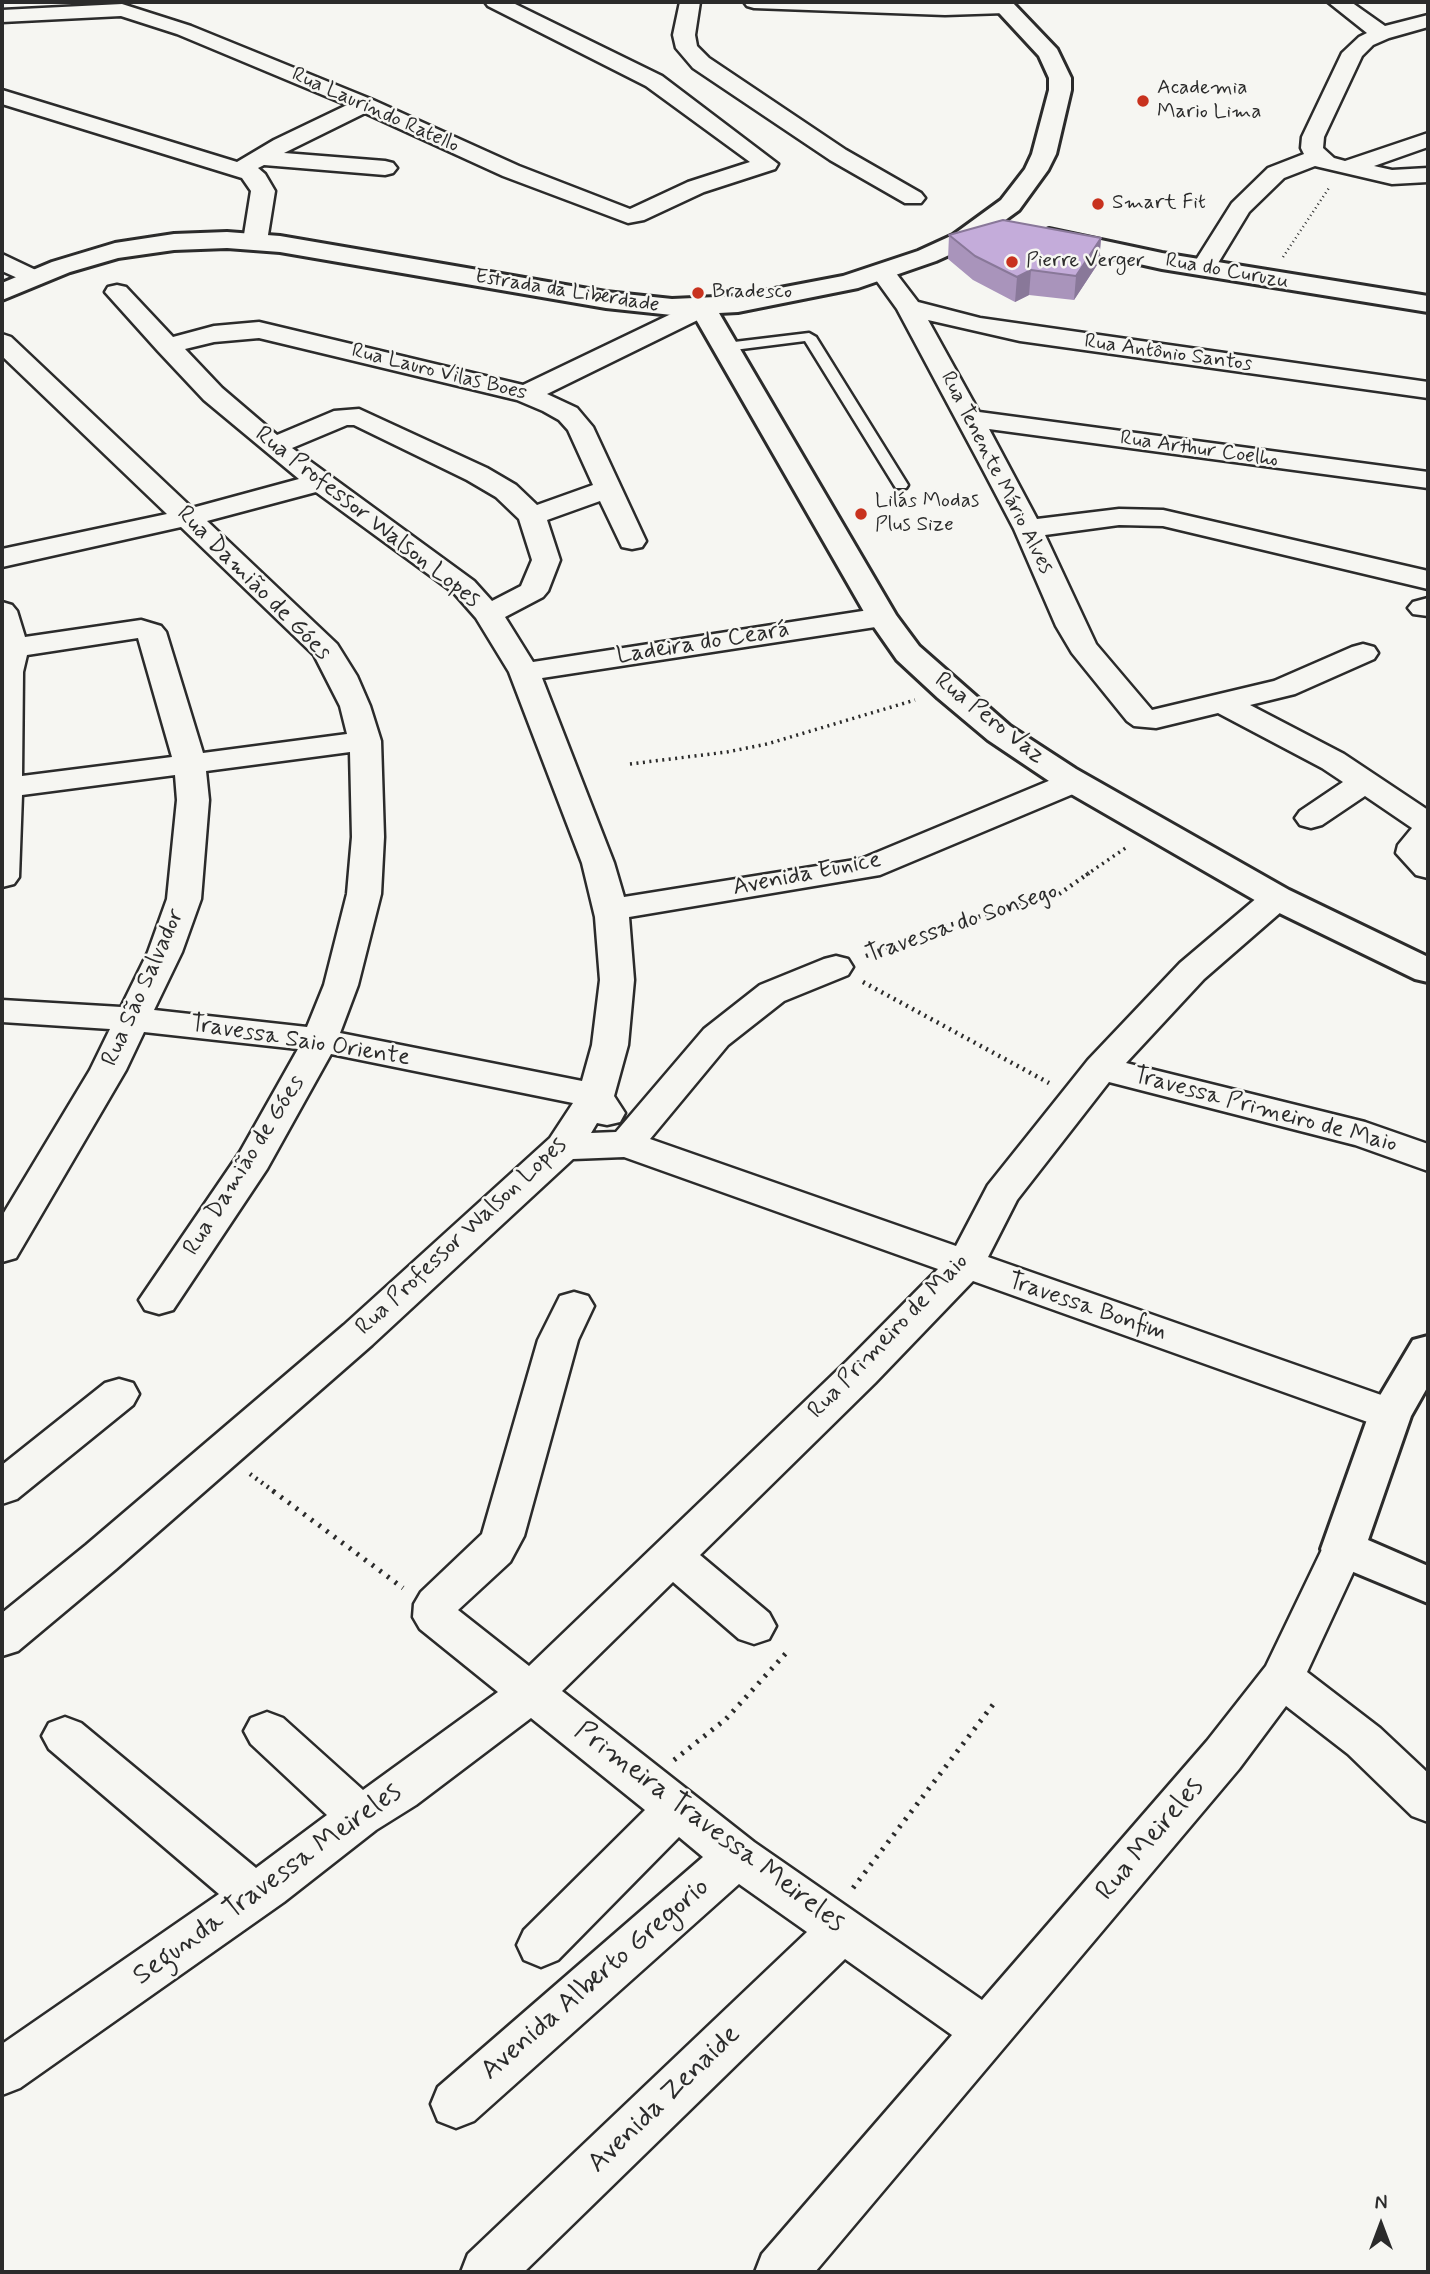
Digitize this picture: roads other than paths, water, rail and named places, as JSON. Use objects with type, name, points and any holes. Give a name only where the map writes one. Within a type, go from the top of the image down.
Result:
[{"type":"main road","name":"Estrada da Liberdade","points":[[2,292],[87,258],[147,245],[198,241],[255,241],[607,300],[703,308],[801,293],[883,273],[962,240],[1010,205],[1037,170],[1044,154],[1060,90],[1057,66],[1011,4]]},
{"type":"main road","name":"Rua do Curuzu","points":[[985,224],[1203,268],[1428,304]]},
{"type":"main road","name":"Rua Pero Vaz","points":[[703,308],[882,617],[908,653],[949,691],[999,733],[1074,782],[1277,898],[1428,971]]},
{"type":"main road","name":"Rua Meireles","points":[[1343,1549],[1390,1414],[1428,1351]]},
{"type":"main road","points":[[1343,1549],[1428,1585]]},
{"type":"street","name":"Rua Laurindo Ratello","points":[[2,16],[121,10],[184,30],[365,105],[510,171],[628,216],[636,215],[696,187],[765,167],[767,162],[654,81],[495,2]]},
{"type":"street","points":[[690,2],[684,36],[687,48],[701,63],[838,155],[913,198]]},
{"type":"street","points":[[754,2],[945,9],[1011,4]]},
{"type":"street","points":[[1338,2],[1382,34]]},
{"type":"street","points":[[1424,2],[1428,7]]},
{"type":"street","points":[[1311,160],[1313,136],[1353,53],[1366,41],[1382,34],[1428,21]]},
{"type":"street","points":[[2,97],[250,164],[385,168]]},
{"type":"street","points":[[250,164],[319,126],[365,105]]},
{"type":"street","points":[[1338,176],[1428,140]]},
{"type":"street","points":[[1311,160],[1338,176],[1428,175]]},
{"type":"street","points":[[1203,268],[1240,208],[1276,173],[1311,160]]},
{"type":"street","points":[[250,164],[263,191],[255,241]]},
{"type":"street","points":[[2,261],[33,278]]},
{"type":"street","name":"Rua Tenente Mário Alves","points":[[883,273],[909,307],[1028,529],[1071,626],[1105,675],[1145,719],[1222,703]]},
{"type":"street","name":"Rua Professor Walson Lopes","points":[[2,1638],[101,1558],[358,1335],[563,1147],[596,1096],[610,1045],[617,980],[610,910],[598,863],[524,672],[488,614],[464,587],[273,446],[213,394],[117,292]]},
{"type":"street","name":"Rua Antônio Santos","points":[[909,307],[979,326],[1020,333],[1428,390]]},
{"type":"street","points":[[526,394],[703,308]]},
{"type":"street","name":"Rua Lauro Vilas Boes","points":[[167,346],[214,334],[259,330],[526,394],[568,414],[580,427],[632,541]]},
{"type":"street","name":"Rua Damião de Góes","points":[[2,342],[326,650],[342,676],[355,706],[365,741],[369,837],[364,894],[349,959],[320,1040],[254,1160],[159,1300]]},
{"type":"street","points":[[273,446],[343,417],[359,417],[477,474],[506,491],[532,516],[546,560],[533,591],[488,614]]},
{"type":"street","name":"Rua Arthur Coelho","points":[[970,419],[1428,480]]},
{"type":"street","points":[[2,558],[186,518],[321,482]]},
{"type":"street","points":[[532,516],[608,489]]},
{"type":"street","points":[[1028,529],[1119,517],[1163,518],[1426,598]]},
{"type":"street","points":[[2,611],[8,666],[2,877]]},
{"type":"street","name":"Ladeira do Ceará","points":[[524,672],[882,617]]},
{"type":"street","name":"Rua São Salvador","points":[[2,1248],[80,1119],[165,952],[184,899],[193,800],[190,762],[151,632],[141,629],[8,666]]},
{"type":"street","points":[[1222,703],[1284,688],[1363,653]]},
{"type":"street","points":[[1222,703],[1333,761],[1428,824]]},
{"type":"street","points":[[5,788],[365,741]]},
{"type":"street","name":"Avenida Eunice","points":[[610,910],[868,868],[1074,782]]},
{"type":"street","points":[[1311,818],[1365,782]]},
{"type":"street","points":[[1428,831],[1414,845],[1412,853],[1428,867]]},
{"type":"street","name":"Rua Primeiro de Maio","points":[[531,1693],[870,1362],[965,1265],[1001,1194],[1101,1068],[1192,971],[1277,898]]},
{"type":"street","name":"Travessa do Sonsego","points":[[626,1144],[716,1037],[744,1013],[772,993],[836,967]]},
{"type":"street","name":"Travessa Saio Oriente","points":[[2,1011],[133,1019],[320,1040],[596,1096]]},
{"type":"street","name":"Travessa Primeiro de Maio","points":[[1101,1068],[1365,1135],[1428,1158]]},
{"type":"street","points":[[596,1096],[626,1144]]},
{"type":"street","name":"Travessa Bonfim","points":[[563,1147],[626,1144],[1390,1414]]},
{"type":"street","name":"Primeira Travessa Meireles","points":[[574,1306],[558,1340],[503,1536],[495,1550],[436,1605],[434,1614],[737,1856],[988,2032]]},
{"type":"street","points":[[2,1488],[119,1394]]},
{"type":"street","name":"Rua Meireles","points":[[781,2272],[1223,1755],[1282,1678],[1343,1549]]},
{"type":"street","points":[[672,1556],[754,1626]]},
{"type":"street","points":[[1282,1678],[1364,1741],[1428,1802]]},
{"type":"street","name":"Segunda Travessa Meireles","points":[[2,2072],[255,1895],[531,1693]]},
{"type":"street","points":[[267,1731],[360,1816]]},
{"type":"street","points":[[65,1736],[255,1895]]},
{"type":"street","points":[[541,1945],[663,1795]]},
{"type":"street","name":"Avenida Alberto Gregorio","points":[[456,2104],[737,1856]]},
{"type":"street","name":"Avenida Zenaide","points":[[487,2272],[836,1924]]},
{"type":"lane","points":[[726,347],[810,337],[901,485]]},
{"type":"place","name":"Academia Mario Lima","points":[[1143,101]]},
{"type":"place","name":"Smart Fit","points":[[1098,204]]},
{"type":"place","name":"Pierre Verger","points":[[1012,262]]},
{"type":"place","name":"Bradesco","points":[[698,293]]},
{"type":"place","name":"Lilás Modas Plus Size","points":[[861,514]]}]
